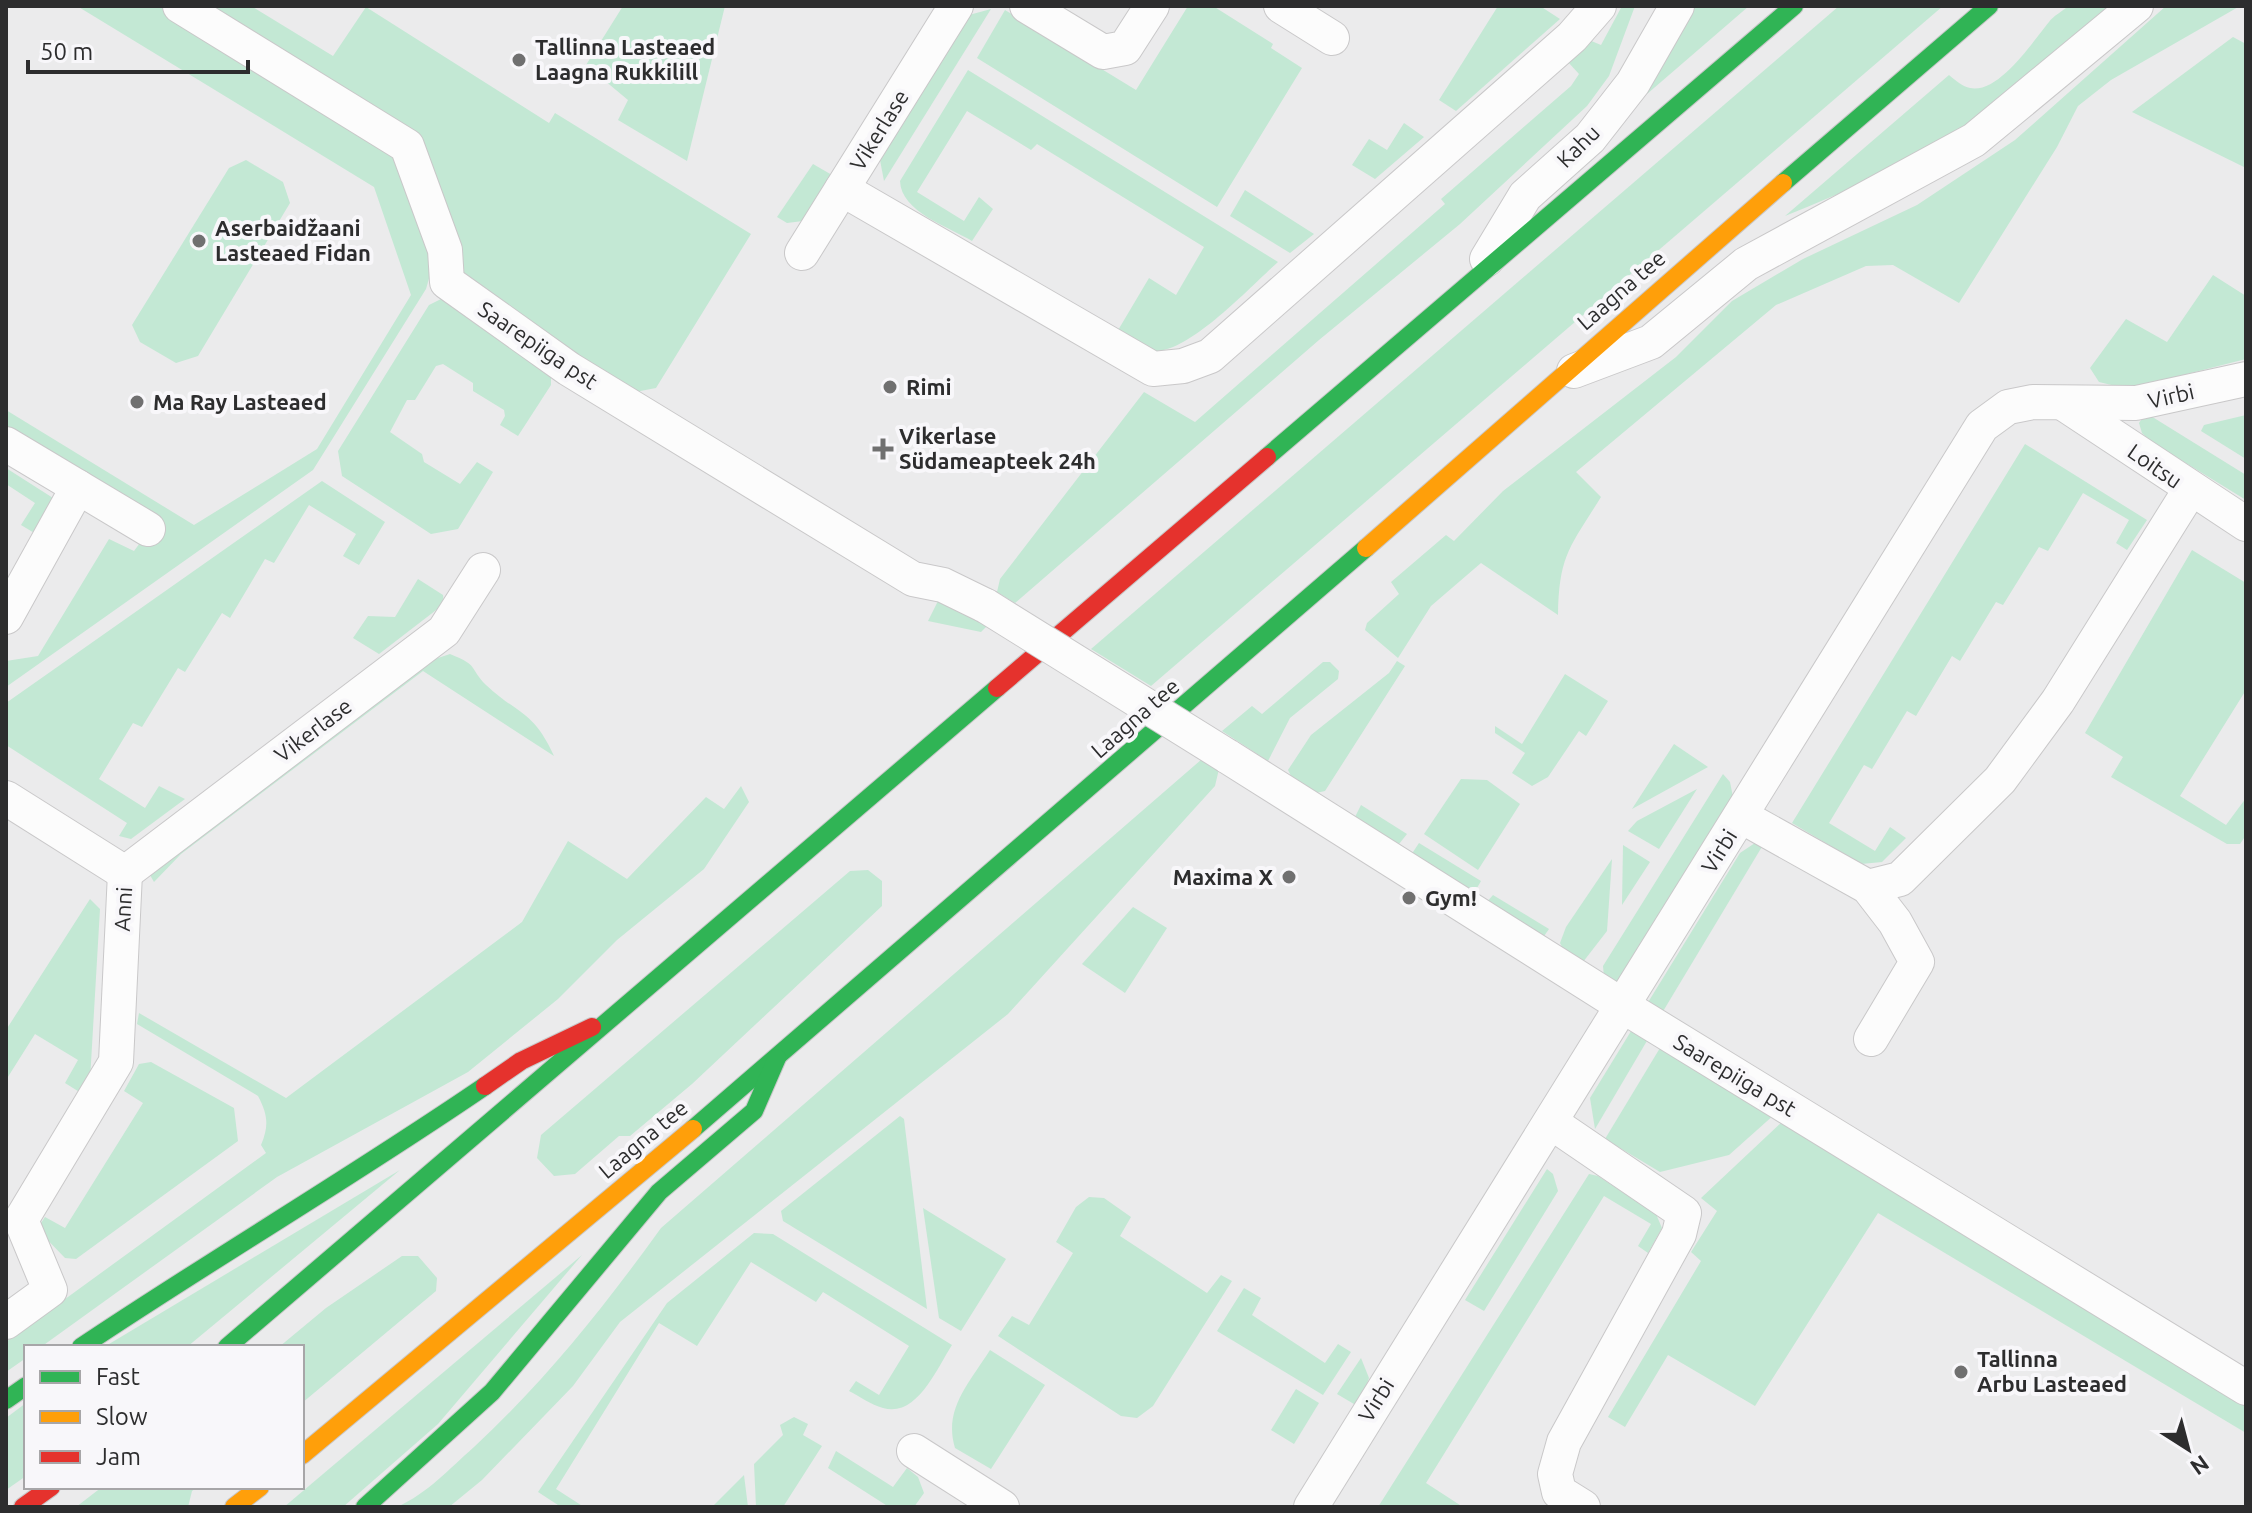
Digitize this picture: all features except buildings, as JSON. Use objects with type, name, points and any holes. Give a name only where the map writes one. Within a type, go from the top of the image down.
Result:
[{"type":"main road","points":[[229,1345],[1794,6]]},
{"type":"main road","name":"Laagna tee","points":[[304,1453],[777,1058],[1308,600],[1555,379],[1989,6]]},
{"type":"main road","points":[[84,1345],[199,1268],[368,1166],[521,1061],[619,1014]]},
{"type":"main road","points":[[365,1507],[492,1392],[659,1192],[754,1111],[777,1058]]},
{"type":"main road","points":[[6,1400],[24,1387]]},
{"type":"main road","points":[[23,1507],[48,1489]]},
{"type":"main road","points":[[234,1507],[257,1489]]},
{"type":"street","name":"Saarepiiga pst","points":[[180,6],[407,146],[445,250],[447,282],[569,369],[913,579],[943,585],[986,606],[1623,1006],[2246,1388]]},
{"type":"street","name":"Vikerlase","points":[[802,253],[956,6]]},
{"type":"street","points":[[1027,6],[1103,52],[1125,48],[1152,6]]},
{"type":"street","points":[[1281,6],[1332,38]]},
{"type":"street","points":[[842,189],[1153,369],[1183,366],[1210,356],[1572,37],[1599,6]]},
{"type":"street","name":"Kahu","points":[[1473,282],[1525,196],[1590,138],[1633,83],[1677,6]]},
{"type":"street","points":[[1555,379],[1651,342],[1746,264],[1974,140],[2136,6]]},
{"type":"street","name":"Virbi","points":[[1311,1507],[1982,426],[2008,407],[2033,402],[2066,405],[2136,403],[2246,379]]},
{"type":"street","name":"Loitsu","points":[[2066,405],[2190,490],[2246,524]]},
{"type":"street","points":[[6,444],[148,529]]},
{"type":"street","points":[[6,617],[78,487]]},
{"type":"street","points":[[1868,887],[1900,879],[2000,780],[2058,701],[2190,490]]},
{"type":"street","name":"Vikerlase","points":[[125,873],[444,631],[483,570]]},
{"type":"street","name":"Anni","points":[[6,798],[125,873],[116,1062],[21,1220],[50,1290],[6,1322]]},
{"type":"street","points":[[1741,816],[1868,887],[1895,922],[1917,962],[1871,1039]]},
{"type":"street","points":[[1552,1123],[1684,1213],[1679,1234],[1564,1442],[1555,1474],[1559,1492],[1583,1507]]},
{"type":"street","points":[[914,1451],[1002,1507]]},
{"type":"green space","points":[[77,6],[160,6],[386,143],[398,155],[434,261],[426,289],[313,470],[6,687],[6,661],[38,656],[109,539],[134,551],[157,520],[6,430],[6,410],[194,525],[317,449],[411,295],[374,187]]},
{"type":"green space","points":[[200,6],[251,6],[333,56],[366,7],[549,123],[555,113],[751,234],[656,388],[630,393],[462,277],[424,163]]},
{"type":"green space","points":[[623,6],[725,6],[687,161],[618,120],[628,100],[586,65]]},
{"type":"green space","points":[[1188,6],[1213,6],[1273,44],[1271,48],[1302,68],[1217,207],[977,58],[1005,10],[1136,90]]},
{"type":"green space","points":[[1498,6],[1540,6],[1560,19],[1456,111],[1439,100]]},
{"type":"green space","points":[[1622,6],[1635,6],[1609,76],[1587,106],[1460,224],[1319,340],[1015,603],[997,592],[1000,579],[1144,392],[1195,422],[1445,204],[1441,199],[1571,86],[1579,74],[1568,62],[1589,40],[1601,45]]},
{"type":"green space","points":[[1690,6],[1749,6],[1647,94],[1660,55]]},
{"type":"green space","points":[[1839,6],[1943,6],[1151,686],[1091,649]]},
{"type":"green space","points":[[2068,6],[2112,6],[2019,86],[1960,130],[1896,167],[1785,216],[1949,75],[1962,85],[1981,88],[2004,75],[2051,20]]},
{"type":"green space","points":[[2166,6],[2240,6],[2111,80],[2078,106],[2057,147],[1959,303],[1893,265],[1866,266],[1776,305],[1576,472],[1601,497],[1568,552],[1561,578],[1558,615],[1481,563],[1431,606],[1398,658],[1365,630],[1367,623],[1399,594],[1391,582],[1446,535],[1454,541],[1503,491],[1676,357],[1732,301],[1803,259],[1917,205],[2015,140]]},
{"type":"green space","points":[[991,9],[884,181],[880,160],[964,23],[969,15]]},
{"type":"green space","points":[[2233,37],[2246,44],[2246,168],[2132,112]]},
{"type":"green space","points":[[968,70],[1278,262],[1220,316],[1185,341],[1155,351],[1114,337],[1149,278],[1176,295],[1204,247],[1037,144],[1031,150],[967,111],[917,192],[964,221],[979,197],[993,209],[972,241],[917,210],[902,192],[900,181]]},
{"type":"green space","points":[[1404,123],[1424,137],[1375,179],[1352,165],[1369,139],[1387,150]]},
{"type":"green space","points":[[246,160],[283,182],[290,203],[198,356],[176,363],[140,342],[132,325],[229,168]]},
{"type":"green space","points":[[813,164],[832,175],[803,221],[787,223],[777,217]]},
{"type":"green space","points":[[1245,190],[1314,234],[1290,253],[1230,216]]},
{"type":"green space","points":[[2213,275],[2246,296],[2246,359],[2128,389],[2099,382],[2090,368],[2126,319],[2167,342]]},
{"type":"green space","points":[[441,299],[453,299],[551,375],[551,385],[518,436],[500,425],[505,416],[504,410],[473,391],[473,383],[443,364],[436,366],[415,400],[407,400],[390,432],[422,454],[424,462],[460,484],[477,462],[493,472],[458,529],[431,534],[342,476],[338,451],[429,305]]},
{"type":"green space","points":[[2146,413],[2246,475],[2246,500],[2150,441],[2142,433],[2139,423]]},
{"type":"green space","points":[[2246,415],[2246,459],[2201,431],[2204,425]]},
{"type":"green space","points":[[2025,444],[2147,520],[2127,550],[2116,543],[2129,520],[2083,493],[2048,551],[2039,547],[2003,605],[1996,602],[1960,661],[1952,656],[1916,716],[1907,711],[1872,769],[1864,765],[1829,823],[1875,851],[1890,827],[1906,838],[1882,862],[1861,864],[1792,823]]},
{"type":"green space","points":[[6,468],[53,498],[41,537],[21,525],[35,503],[6,484]]},
{"type":"green space","points":[[322,481],[385,522],[359,565],[343,556],[356,534],[309,505],[274,563],[265,559],[230,618],[222,613],[185,672],[178,668],[142,727],[133,723],[99,779],[145,808],[159,786],[185,799],[131,839],[119,836],[127,823],[6,745],[6,703]]},
{"type":"green space","points":[[2192,550],[2246,583],[2246,690],[2180,796],[2226,825],[2246,798],[2246,835],[2240,844],[2227,844],[2111,777],[2123,757],[2085,733]]},
{"type":"green space","points":[[418,579],[443,595],[444,604],[379,654],[353,638],[368,616],[395,617]]},
{"type":"green space","points":[[940,597],[988,625],[981,632],[928,621]]},
{"type":"green space","points":[[450,654],[470,665],[497,695],[532,721],[554,756],[423,671],[181,854],[154,882],[150,875],[426,662]]},
{"type":"green space","points":[[1397,661],[1405,666],[1325,791],[1316,793],[1293,780],[1288,770],[1311,735],[1389,673]]},
{"type":"green space","points":[[1323,662],[1330,662],[1339,671],[1338,679],[1290,718],[1268,761],[1222,731],[1252,706],[1262,714]]},
{"type":"green space","points":[[1565,674],[1608,701],[1586,736],[1579,731],[1548,777],[1532,786],[1512,773],[1525,753],[1495,733],[1495,726],[1522,744]]},
{"type":"green space","points":[[1674,744],[1708,767],[1632,809]]},
{"type":"green space","points":[[1202,759],[1219,769],[1215,786],[1008,1014],[620,1322],[573,1386],[482,1480],[449,1507],[397,1507],[438,1480],[526,1396],[596,1314],[661,1228]]},
{"type":"green space","points":[[1723,774],[1730,782],[1733,797],[1618,985],[1604,977],[1603,966]]},
{"type":"green space","points":[[1461,779],[1487,780],[1520,804],[1478,870],[1424,834]]},
{"type":"green space","points":[[741,786],[749,802],[704,869],[617,940],[558,999],[468,1072],[277,1177],[44,1345],[24,1345],[24,1359],[6,1372],[6,1342],[266,1153],[261,1145],[266,1120],[258,1096],[137,1024],[139,1013],[286,1098],[522,922],[568,841],[627,879],[706,797],[724,809]]},
{"type":"green space","points":[[1697,789],[1659,849],[1628,831],[1637,821]]},
{"type":"green space","points":[[1361,805],[1407,834],[1399,844],[1355,817]]},
{"type":"green space","points":[[1419,843],[1481,881],[1473,895],[1411,855]]},
{"type":"green space","points":[[1755,843],[1763,845],[1662,1013],[1647,1004],[1740,853]]},
{"type":"green space","points":[[1623,845],[1650,862],[1622,905]]},
{"type":"green space","points":[[1612,859],[1607,931],[1583,962],[1564,951],[1560,943],[1566,927]]},
{"type":"green space","points":[[868,870],[882,881],[882,906],[692,1084],[630,1136],[619,1136],[575,1174],[554,1176],[537,1158],[541,1135],[850,871]]},
{"type":"green space","points":[[1493,895],[1549,929],[1542,939],[1486,903]]},
{"type":"green space","points":[[90,899],[100,909],[90,1080],[81,1093],[65,1083],[78,1060],[35,1034],[6,1080],[6,1030]]},
{"type":"green space","points":[[1133,907],[1167,928],[1125,993],[1082,964]]},
{"type":"green space","points":[[1636,1023],[1651,1034],[1595,1129],[1590,1098]]},
{"type":"green space","points":[[1663,1043],[1775,1114],[1729,1155],[1660,1172],[1605,1139]]},
{"type":"green space","points":[[151,1062],[234,1108],[238,1141],[76,1259],[65,1258],[37,1229],[45,1217],[65,1228],[143,1103],[124,1091],[139,1064]]},
{"type":"green space","points":[[900,1116],[904,1119],[927,1309],[783,1221],[781,1211]]},
{"type":"green space","points":[[1783,1121],[2246,1399],[2246,1433],[1878,1213],[1755,1406],[1668,1355],[1625,1427],[1608,1417],[1701,1261],[1691,1252],[1717,1211],[1701,1198]]},
{"type":"green space","points":[[1547,1169],[1553,1174],[1558,1191],[1484,1311],[1465,1300]]},
{"type":"green space","points":[[400,1170],[189,1345],[107,1345]]},
{"type":"green space","points":[[1589,1174],[1598,1176],[1656,1214],[1662,1228],[1648,1253],[1638,1246],[1651,1224],[1604,1196],[1426,1483],[1463,1507],[1378,1507]]},
{"type":"green space","points":[[1089,1197],[1104,1198],[1131,1217],[1120,1236],[1207,1293],[1221,1275],[1232,1281],[1153,1406],[1137,1418],[1121,1416],[998,1336],[1012,1316],[1029,1325],[1073,1253],[1056,1242],[1076,1207]]},
{"type":"green space","points":[[923,1208],[1006,1259],[961,1331],[939,1318]]},
{"type":"green space","points":[[754,1233],[773,1234],[952,1345],[925,1389],[906,1406],[895,1409],[879,1407],[849,1391],[856,1381],[879,1395],[909,1346],[823,1292],[816,1302],[751,1262],[697,1346],[659,1323],[556,1489],[584,1507],[561,1507],[538,1492],[667,1303]]},
{"type":"green space","points":[[582,1255],[438,1424],[343,1507],[284,1507]]},
{"type":"green space","points":[[402,1256],[418,1256],[437,1278],[436,1291],[304,1401],[304,1345],[281,1345],[326,1308]]},
{"type":"green space","points":[[1244,1288],[1261,1298],[1252,1315],[1325,1363],[1338,1344],[1351,1352],[1323,1395],[1217,1331]]},
{"type":"green space","points":[[990,1350],[1045,1385],[991,1469],[955,1448],[952,1434],[960,1396]]},
{"type":"green space","points":[[1361,1358],[1369,1378],[1359,1407],[1337,1394]]},
{"type":"green space","points":[[1296,1389],[1319,1403],[1294,1444],[1271,1430]]},
{"type":"green space","points":[[24,1404],[24,1477],[6,1490],[6,1418]]},
{"type":"green space","points":[[794,1417],[808,1424],[803,1435],[822,1446],[783,1507],[756,1507],[754,1464],[783,1435],[780,1425]]},
{"type":"green space","points":[[836,1451],[893,1487],[907,1468],[918,1477],[924,1493],[914,1507],[889,1507],[828,1468]]},
{"type":"green space","points":[[744,1475],[748,1507],[712,1507]]},
{"type":"green space","points":[[99,1489],[194,1489],[188,1507],[76,1507]]},
{"type":"traffic: fast","points":[[1267,457],[1794,6]]},
{"type":"traffic: fast","points":[[1783,183],[1989,6]]},
{"type":"traffic: fast","points":[[693,1129],[1366,548]]},
{"type":"traffic: fast","points":[[229,1345],[997,688]]},
{"type":"traffic: fast","points":[[365,1507],[492,1392],[659,1192],[754,1111],[777,1058]]},
{"type":"traffic: fast","points":[[84,1345],[485,1086]]},
{"type":"traffic: fast","points":[[6,1400],[24,1387]]},
{"type":"traffic: slow","points":[[1366,548],[1783,183]]},
{"type":"traffic: slow","points":[[304,1453],[693,1129]]},
{"type":"traffic: slow","points":[[234,1507],[257,1489]]},
{"type":"traffic: jam","points":[[997,688],[1267,457]]},
{"type":"traffic: jam","points":[[485,1086],[521,1061],[592,1027]]},
{"type":"traffic: jam","points":[[23,1507],[48,1489]]},
{"type":"place","name":"Tallinna Lasteaed Laagna Rukkilill","points":[[519,60]]},
{"type":"place","name":"Aserbaidžaani Lasteaed Fidan","points":[[199,241]]},
{"type":"place","name":"Rimi","points":[[890,387]]},
{"type":"place","name":"Ma Ray Lasteaed","points":[[137,402]]},
{"type":"place","name":"Vikerlase Südameapteek 24h","points":[[883,449]]},
{"type":"place","name":"Maxima X","points":[[1289,877]]},
{"type":"place","name":"Gym!","points":[[1409,898]]},
{"type":"place","name":"Tallinna Arbu Lasteaed","points":[[1961,1372]]}]
